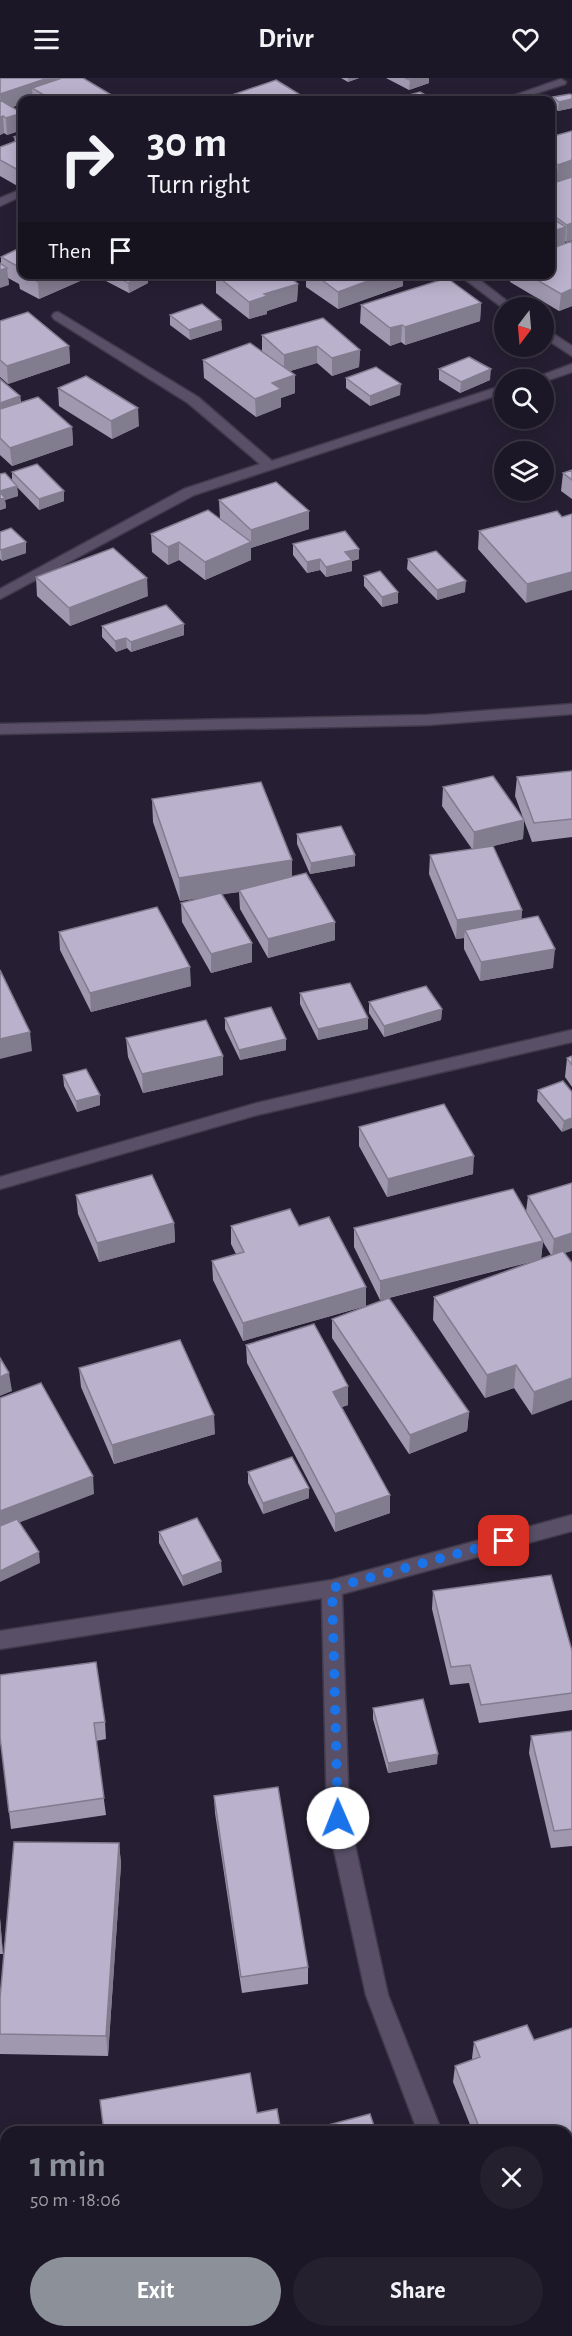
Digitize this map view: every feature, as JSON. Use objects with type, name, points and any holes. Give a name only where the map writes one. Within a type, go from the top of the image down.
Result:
[{"type":"street","points":[[519,96],[567,80],[572,93]]},
{"type":"street","points":[[0,202],[18,194]]},
{"type":"street","points":[[471,279],[495,297]]},
{"type":"street","points":[[58,316],[193,400],[270,466]]},
{"type":"street","points":[[554,339],[572,352]]},
{"type":"street","points":[[554,374],[572,368]]},
{"type":"street","points":[[0,595],[189,492],[494,392]]},
{"type":"street","points":[[0,729],[428,720],[572,710]]},
{"type":"street","points":[[0,1183],[257,1109],[572,1036]]},
{"type":"street","points":[[0,1640],[332,1588],[570,1528]]},
{"type":"street","points":[[332,1588],[338,1818],[377,1995],[428,2126]]},
{"type":"building","points":[[0,78],[48,78],[0,94]]},
{"type":"building","points":[[62,78],[83,78],[113,96],[45,96],[32,88]]},
{"type":"building","points":[[276,80],[299,94],[293,96],[229,96]]},
{"type":"building","points":[[420,92],[427,96],[406,96]]},
{"type":"building","points":[[570,94],[572,99],[559,102],[555,97]]},
{"type":"building","points":[[0,100],[18,111],[18,114],[0,118]]},
{"type":"building","points":[[572,131],[572,160],[558,165],[555,163],[555,136]]},
{"type":"building","points":[[18,140],[18,170],[0,160],[0,147]]},
{"type":"building","points":[[572,177],[572,223],[567,225],[555,217],[555,182]]},
{"type":"building","points":[[555,220],[566,227],[555,230]]},
{"type":"building","points":[[572,241],[572,289],[561,294],[536,279],[555,279],[555,247]]},
{"type":"building","points":[[18,249],[18,267],[1,257]]},
{"type":"building","points":[[0,263],[7,268],[0,270]]},
{"type":"building","points":[[121,279],[136,279],[128,283]]},
{"type":"building","points":[[221,279],[292,279],[298,284],[264,294],[267,296],[249,302]]},
{"type":"building","points":[[321,279],[373,279],[338,292]]},
{"type":"building","points":[[444,279],[448,279],[481,303],[405,327],[402,325],[390,328],[361,305]]},
{"type":"building","points":[[202,304],[221,320],[189,330],[170,315]]},
{"type":"building","points":[[28,312],[69,346],[7,366],[0,360],[0,321]]},
{"type":"building","points":[[323,318],[360,350],[332,358],[317,346],[284,355],[262,335]]},
{"type":"building","points":[[250,343],[295,375],[272,383],[281,389],[255,399],[203,360]]},
{"type":"building","points":[[469,357],[491,369],[461,382],[439,369]]},
{"type":"building","points":[[376,367],[401,384],[370,396],[346,378]]},
{"type":"building","points":[[86,376],[138,408],[111,421],[58,388]]},
{"type":"building","points":[[0,379],[20,396],[0,403]]},
{"type":"building","points":[[38,397],[72,427],[10,448],[0,438],[0,409]]},
{"type":"building","points":[[37,464],[64,491],[39,499],[12,472]]},
{"type":"building","points":[[572,470],[572,480],[563,473]]},
{"type":"building","points":[[5,473],[17,486],[0,491],[0,474]]},
{"type":"building","points":[[276,482],[309,511],[251,530],[219,500]]},
{"type":"building","points":[[208,510],[251,542],[205,562],[179,542],[168,547],[151,534]]},
{"type":"building","points":[[557,511],[562,517],[572,514],[572,572],[527,584],[479,531]]},
{"type":"building","points":[[11,528],[26,542],[1,550],[0,532]]},
{"type":"building","points":[[345,531],[359,549],[345,552],[352,560],[326,567],[320,559],[307,562],[293,544]]},
{"type":"building","points":[[113,548],[147,578],[69,608],[36,577]]},
{"type":"building","points":[[436,551],[466,581],[437,590],[408,559]]},
{"type":"building","points":[[380,571],[398,592],[382,597],[364,576]]},
{"type":"building","points":[[166,605],[184,624],[131,642],[126,638],[115,641],[102,626]]},
{"type":"building","points":[[572,771],[572,819],[534,823],[517,777]]},
{"type":"building","points":[[493,776],[524,820],[474,832],[443,787]]},
{"type":"building","points":[[261,782],[292,860],[179,878],[152,799]]},
{"type":"building","points":[[341,826],[355,855],[311,863],[297,834]]},
{"type":"building","points":[[493,846],[522,910],[457,920],[430,855]]},
{"type":"building","points":[[306,873],[335,922],[268,939],[239,890]]},
{"type":"building","points":[[221,893],[252,943],[211,954],[181,903]]},
{"type":"building","points":[[157,907],[190,967],[90,993],[59,932]]},
{"type":"building","points":[[538,916],[555,949],[481,962],[465,930]]},
{"type":"building","points":[[0,970],[30,1032],[0,1039]]},
{"type":"building","points":[[350,983],[368,1018],[318,1029],[300,993]]},
{"type":"building","points":[[426,986],[442,1009],[384,1026],[369,1002]]},
{"type":"building","points":[[271,1007],[286,1039],[239,1050],[225,1018]]},
{"type":"building","points":[[206,1020],[223,1056],[142,1074],[126,1038]]},
{"type":"building","points":[[86,1069],[100,1095],[76,1101],[63,1075]]},
{"type":"building","points":[[563,1081],[572,1092],[572,1118],[564,1121],[538,1090]]},
{"type":"building","points":[[444,1104],[474,1156],[388,1179],[359,1127]]},
{"type":"building","points":[[152,1175],[174,1223],[97,1243],[76,1195]]},
{"type":"building","points":[[572,1183],[572,1233],[554,1239],[528,1196]]},
{"type":"building","points":[[513,1189],[543,1241],[380,1281],[354,1228]]},
{"type":"building","points":[[290,1209],[299,1226],[329,1217],[366,1287],[243,1323],[212,1261],[244,1252],[231,1226]]},
{"type":"building","points":[[563,1251],[572,1263],[572,1378],[534,1392],[516,1365],[487,1375],[434,1297]]},
{"type":"building","points":[[389,1298],[469,1412],[410,1435],[332,1319]]},
{"type":"building","points":[[314,1324],[348,1386],[333,1392],[390,1495],[335,1514],[246,1345]]},
{"type":"building","points":[[180,1340],[214,1415],[112,1445],[79,1368]]},
{"type":"building","points":[[0,1358],[9,1373],[0,1377]]},
{"type":"building","points":[[41,1383],[93,1476],[0,1511],[0,1398]]},
{"type":"building","points":[[292,1457],[309,1488],[263,1503],[248,1472]]},
{"type":"building","points":[[197,1518],[221,1561],[182,1576],[159,1532]]},
{"type":"building","points":[[17,1519],[39,1552],[0,1571],[0,1526]]},
{"type":"building","points":[[551,1575],[572,1651],[572,1693],[481,1705],[470,1665],[451,1667],[433,1591]]},
{"type":"building","points":[[96,1662],[105,1722],[94,1723],[104,1798],[9,1812],[0,1737],[0,1675]]},
{"type":"building","points":[[423,1699],[438,1754],[388,1763],[373,1708]]},
{"type":"building","points":[[572,1731],[572,1829],[554,1831],[531,1736]]},
{"type":"building","points":[[278,1787],[308,1967],[241,1977],[214,1796]]},
{"type":"building","points":[[14,1842],[119,1843],[106,2036],[0,2034],[0,1998]]},
{"type":"building","points":[[527,2025],[534,2040],[572,2028],[572,2126],[479,2126],[455,2066],[480,2057],[474,2042]]},
{"type":"building","points":[[250,2073],[257,2113],[277,2109],[280,2126],[103,2126],[100,2100]]},
{"type":"building","points":[[370,2114],[374,2126],[324,2126]]},
{"type":"route","points":[[338,1818],[332,1588],[504,1541]]}]
